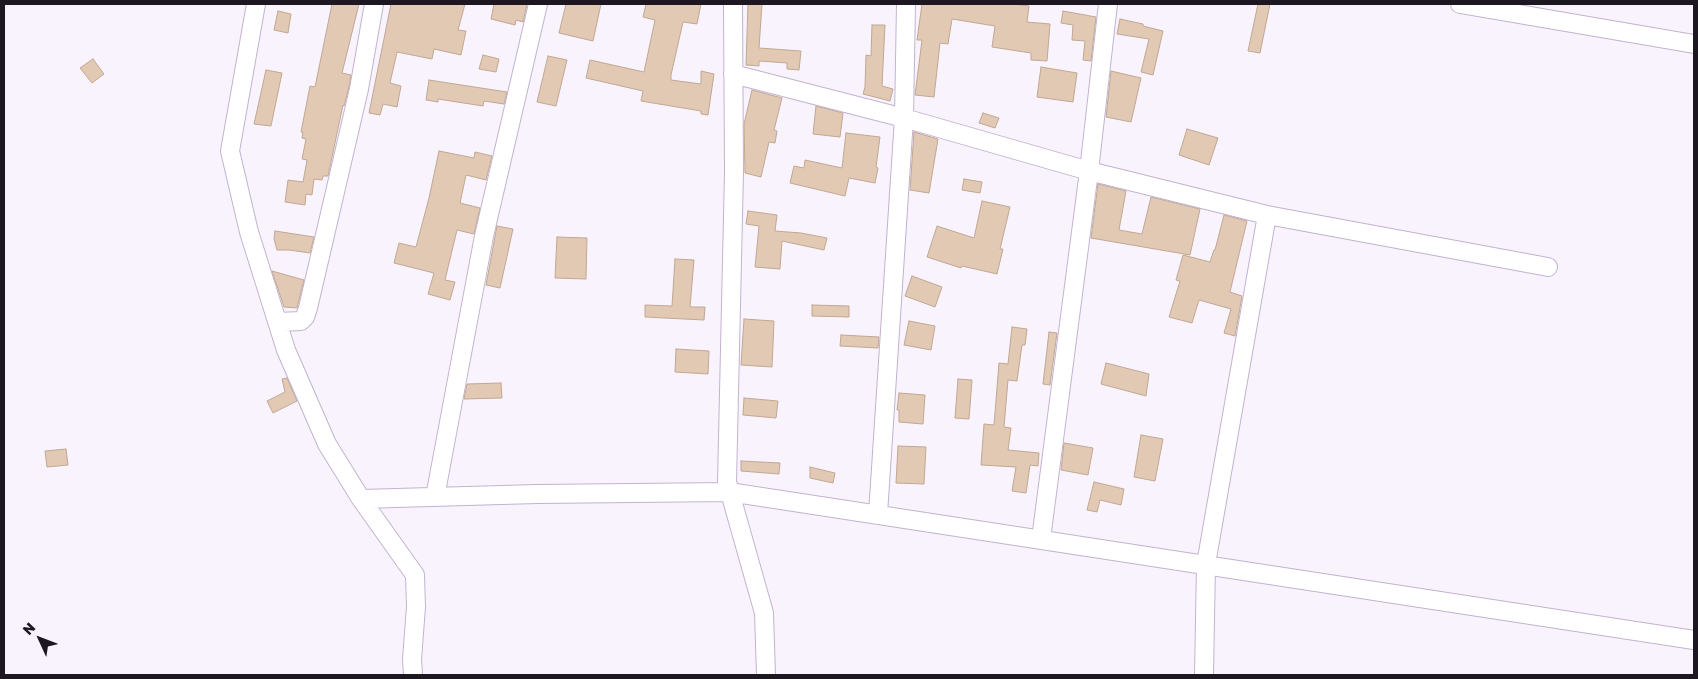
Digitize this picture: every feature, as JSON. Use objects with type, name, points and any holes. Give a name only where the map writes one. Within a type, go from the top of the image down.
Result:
[{"type":"street","points":[[256,4],[230,151],[250,232],[286,350],[327,444],[361,500],[415,575],[416,607],[412,659],[413,675]]},
{"type":"street","points":[[278,322],[301,321],[305,318],[359,88],[374,4]]},
{"type":"street","points":[[435,497],[484,236],[538,4]]},
{"type":"street","points":[[733,4],[734,172],[727,482],[764,613],[766,675]]},
{"type":"street","points":[[878,514],[904,118],[906,4]]},
{"type":"street","points":[[1041,539],[1089,171],[1108,4]]},
{"type":"street","points":[[1460,4],[1694,44]]},
{"type":"street","points":[[733,74],[904,118],[1089,171],[1267,215],[1548,267]]},
{"type":"street","points":[[1204,675],[1206,564],[1267,215]]},
{"type":"street","points":[[361,500],[729,492],[1694,640]]},
{"type":"building","points":[[332,4],[359,4],[342,73],[351,75],[349,87],[343,105],[328,176],[323,176],[322,180],[314,179],[312,195],[306,194],[305,205],[285,202],[288,180],[303,182],[307,160],[302,159],[306,139],[302,138],[303,132],[301,132],[310,86],[315,87]]},
{"type":"building","points":[[391,4],[465,4],[458,30],[466,31],[461,55],[434,49],[432,59],[397,52],[390,83],[401,86],[397,107],[383,104],[380,115],[369,113]]},
{"type":"building","points":[[494,4],[527,4],[523,22],[516,20],[515,25],[491,19]]},
{"type":"building","points":[[566,4],[601,4],[593,41],[559,33]]},
{"type":"building","points":[[646,4],[701,4],[697,24],[683,22],[671,80],[701,84],[701,71],[714,74],[708,115],[701,114],[701,111],[641,101],[643,91],[586,78],[590,60],[644,72],[655,20],[643,17]]},
{"type":"building","points":[[748,4],[762,4],[759,48],[801,51],[799,70],[787,69],[787,63],[759,61],[759,66],[746,65]]},
{"type":"building","points":[[922,4],[1013,4],[1029,6],[1027,22],[1050,24],[1047,61],[1031,60],[1031,53],[992,47],[995,26],[952,19],[948,44],[940,43],[934,97],[915,95],[922,40],[917,40]]},
{"type":"building","points":[[1258,4],[1270,4],[1260,53],[1248,51]]},
{"type":"building","points":[[278,11],[291,14],[288,33],[274,30]]},
{"type":"building","points":[[1063,11],[1096,17],[1091,61],[1083,60],[1085,41],[1072,40],[1073,25],[1061,23]]},
{"type":"building","points":[[1120,19],[1163,31],[1153,75],[1141,72],[1149,39],[1117,34]]},
{"type":"building","points":[[872,25],[885,25],[882,86],[893,89],[890,101],[863,94],[866,55],[871,56]]},
{"type":"building","points":[[483,55],[499,59],[496,72],[479,69]]},
{"type":"building","points":[[548,56],[567,60],[556,106],[537,102]]},
{"type":"building","points":[[93,59],[104,74],[92,83],[80,68]]},
{"type":"building","points":[[1041,67],[1077,73],[1073,102],[1037,97]]},
{"type":"building","points":[[266,70],[282,73],[271,126],[254,124]]},
{"type":"building","points":[[1111,71],[1141,78],[1131,122],[1106,117]]},
{"type":"building","points":[[429,80],[507,92],[504,104],[484,101],[483,106],[438,99],[438,102],[426,100]]},
{"type":"building","points":[[752,90],[782,98],[774,130],[777,131],[775,143],[769,142],[761,177],[745,173],[744,124]]},
{"type":"building","points":[[816,106],[843,113],[840,137],[813,134]]},
{"type":"building","points":[[983,113],[999,118],[995,128],[979,123]]},
{"type":"building","points":[[1187,129],[1218,138],[1209,165],[1179,155]]},
{"type":"building","points":[[914,132],[938,139],[929,193],[910,190]]},
{"type":"building","points":[[846,133],[880,137],[875,183],[849,178],[845,196],[790,183],[794,166],[804,168],[805,160],[842,168]]},
{"type":"building","points":[[439,151],[474,158],[475,152],[492,156],[486,180],[466,175],[460,203],[480,208],[474,234],[457,230],[445,280],[455,282],[450,300],[428,294],[434,273],[394,263],[399,243],[416,247]]},
{"type":"building","points":[[964,179],[982,182],[980,193],[962,190]]},
{"type":"building","points":[[1098,184],[1126,191],[1119,230],[1142,234],[1151,197],[1200,209],[1190,255],[1091,238]]},
{"type":"building","points":[[982,201],[1010,207],[1000,249],[1003,249],[997,274],[962,266],[961,268],[927,257],[937,226],[974,238]]},
{"type":"building","points":[[748,211],[777,215],[775,231],[827,238],[824,250],[782,241],[780,269],[755,267],[759,226],[746,224]]},
{"type":"building","points":[[1224,215],[1247,221],[1230,292],[1242,296],[1235,336],[1224,333],[1231,309],[1199,300],[1192,323],[1169,317],[1180,281],[1176,280],[1183,255],[1210,262]]},
{"type":"building","points":[[497,226],[513,229],[500,288],[486,285]]},
{"type":"building","points":[[275,231],[314,237],[310,253],[277,250],[274,239]]},
{"type":"building","points":[[557,237],[587,238],[586,279],[555,278]]},
{"type":"building","points":[[675,259],[694,260],[690,307],[705,307],[704,320],[645,317],[645,305],[672,306]]},
{"type":"building","points":[[272,271],[304,280],[297,308],[284,307]]},
{"type":"building","points":[[912,276],[942,287],[935,307],[905,296]]},
{"type":"building","points":[[812,305],[849,306],[849,317],[812,316]]},
{"type":"building","points":[[744,319],[774,321],[772,367],[741,365]]},
{"type":"building","points":[[909,321],[935,326],[931,350],[904,345]]},
{"type":"building","points":[[1012,327],[1027,329],[1025,345],[1022,345],[1017,381],[1008,380],[1004,427],[1011,428],[1008,450],[1039,453],[1038,466],[1030,465],[1026,493],[1012,491],[1016,467],[981,465],[984,424],[994,425],[999,363],[1008,364]]},
{"type":"building","points":[[1049,332],[1057,333],[1050,385],[1043,384]]},
{"type":"building","points":[[841,335],[879,337],[878,348],[840,346]]},
{"type":"building","points":[[676,349],[709,351],[708,374],[675,372]]},
{"type":"building","points":[[1106,363],[1149,374],[1146,396],[1101,384]]},
{"type":"building","points":[[287,378],[297,401],[273,413],[267,401],[285,392],[282,379]]},
{"type":"building","points":[[958,379],[972,380],[969,419],[955,418]]},
{"type":"building","points":[[501,383],[502,398],[464,399],[467,384]]},
{"type":"building","points":[[899,393],[925,395],[923,424],[899,422],[899,410],[897,410]]},
{"type":"building","points":[[744,398],[778,401],[776,418],[743,415]]},
{"type":"building","points":[[1141,435],[1163,439],[1155,481],[1134,477]]},
{"type":"building","points":[[1064,443],[1093,448],[1088,475],[1061,470]]},
{"type":"building","points":[[898,446],[926,447],[924,484],[896,483]]},
{"type":"building","points":[[66,449],[68,465],[47,467],[45,451]]},
{"type":"building","points":[[741,461],[780,463],[779,474],[741,471]]},
{"type":"building","points":[[810,467],[835,473],[833,483],[810,478]]},
{"type":"building","points":[[1094,482],[1124,489],[1121,505],[1100,500],[1097,512],[1087,510]]}]
